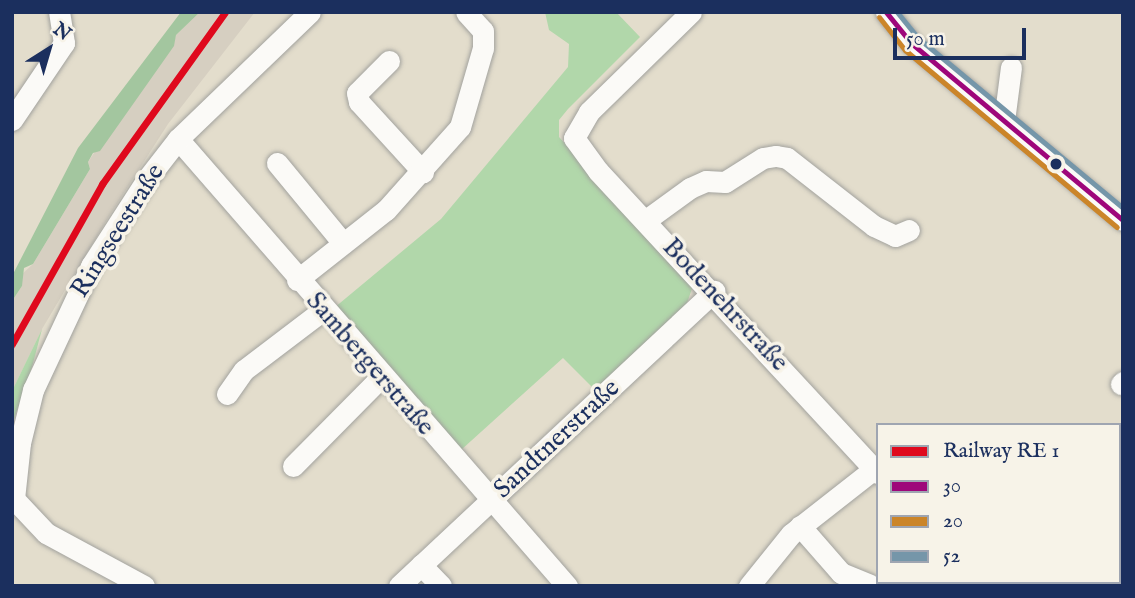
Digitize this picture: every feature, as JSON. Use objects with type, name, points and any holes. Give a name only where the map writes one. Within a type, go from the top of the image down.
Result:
[{"type":"street","points":[[12,121],[64,43],[59,12]]},
{"type":"street","name":"Ringseestraße","points":[[144,586],[46,533],[14,499],[20,443],[33,390],[61,326],[117,226],[178,139],[310,12]]},
{"type":"street","points":[[297,280],[386,210],[423,172],[460,127],[483,48],[483,31],[466,12]]},
{"type":"street","name":"Bodenehrstraße","points":[[691,12],[589,112],[574,138],[580,150],[715,291],[876,471]]},
{"type":"street","points":[[886,12],[911,43],[1123,220]]},
{"type":"street","points":[[389,61],[357,93],[359,102],[423,172]]},
{"type":"street","points":[[1004,121],[1011,67]]},
{"type":"street","name":"Sambergerstraße","points":[[178,139],[381,377],[567,586]]},
{"type":"street","points":[[646,220],[690,188],[706,181],[725,182],[763,158],[776,156],[787,158],[874,226],[895,236],[909,230]]},
{"type":"street","points":[[277,163],[343,243]]},
{"type":"street","name":"Sandtnerstraße","points":[[399,586],[715,291]]},
{"type":"street","points":[[227,394],[244,370],[323,310]]},
{"type":"street","points":[[293,466],[381,377]]},
{"type":"street","points":[[748,586],[800,526],[876,471]]},
{"type":"street","points":[[800,526],[841,573],[870,585]]},
{"type":"street","points":[[421,565],[441,586]]},
{"type":"shaded area","points":[[200,12],[255,12],[168,124],[109,216],[42,329],[12,391],[12,301],[22,286],[20,276],[33,264],[90,169],[88,162],[94,153],[173,46],[176,35]]},
{"type":"green space","points":[[181,12],[200,12],[176,35],[174,46],[100,151],[93,153],[88,162],[90,169],[33,264],[24,268],[22,286],[12,301],[12,276],[78,148]]},
{"type":"green space","points":[[545,12],[616,12],[640,37],[559,120],[559,137],[694,283],[687,303],[595,390],[563,358],[461,450],[334,308],[441,219],[568,67],[569,44],[549,30]]},
{"type":"green space","points":[[42,329],[32,367],[12,425],[12,391]]},
{"type":"transit line","points":[[12,344],[102,184],[225,12]]},
{"type":"transit line","name":"30","points":[[886,12],[911,43],[1123,220]]},
{"type":"transit line","name":"52","points":[[897,12],[917,37],[1123,208]]},
{"type":"transit line","name":"20","points":[[879,17],[905,50],[1117,227]]}]
